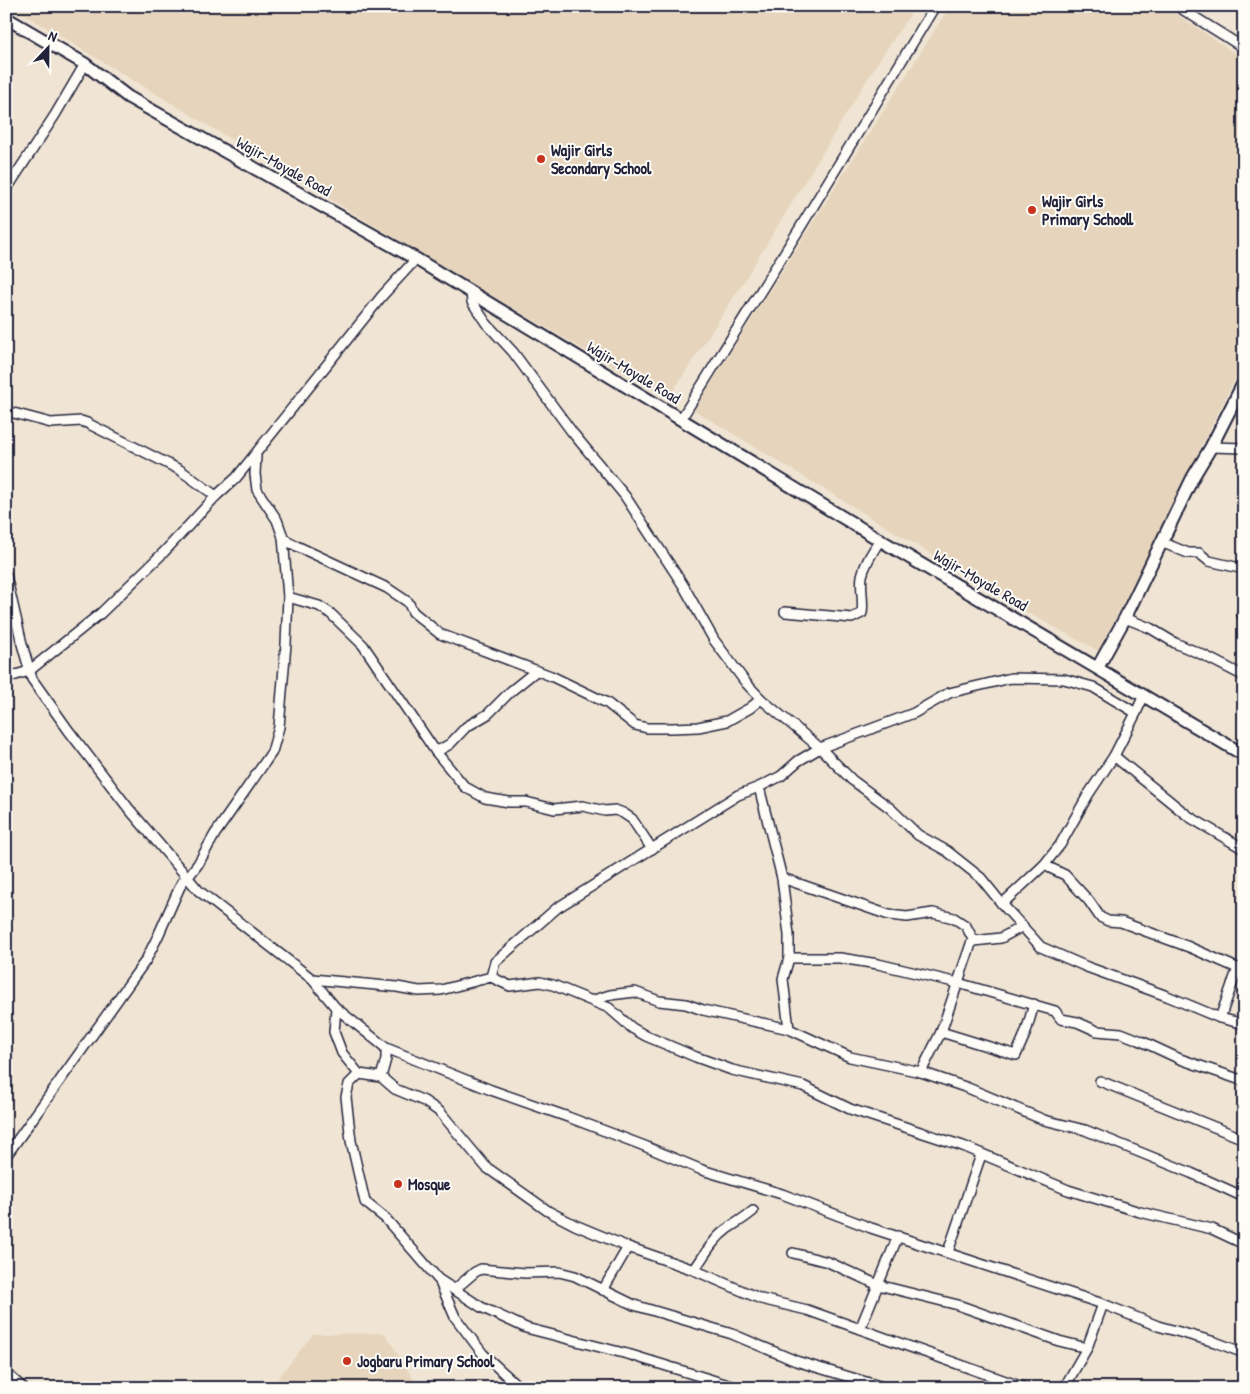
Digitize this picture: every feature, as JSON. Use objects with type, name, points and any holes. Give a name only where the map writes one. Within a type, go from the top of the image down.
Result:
[{"type":"main road","name":"Wajir-Moyale Road","points":[[6,18],[85,64],[128,97],[416,259],[880,540],[1098,667],[1244,755]]},
{"type":"main road","points":[[1098,667],[1125,618],[1193,476],[1242,389]]},
{"type":"street","points":[[681,419],[935,6]]},
{"type":"street","points":[[1177,6],[1244,48]]},
{"type":"street","points":[[6,190],[55,115],[85,64]]},
{"type":"street","points":[[6,678],[29,671],[101,613],[164,552],[256,456],[376,303],[416,259]]},
{"type":"street","points":[[471,292],[472,302],[486,323],[513,352],[572,432],[625,496],[682,585],[714,640],[746,683],[761,699],[820,748],[852,780],[890,808],[918,835],[947,851],[981,878],[1041,947],[1087,967],[1167,996],[1220,1018],[1244,1024]]},
{"type":"street","points":[[6,411],[51,423],[81,420],[180,470],[216,496]]},
{"type":"street","points":[[1211,447],[1244,448]]},
{"type":"street","points":[[6,1156],[146,960],[180,886],[198,864],[215,834],[272,752],[279,727],[288,597],[283,537],[277,520],[257,490],[255,474],[256,456]]},
{"type":"street","points":[[283,537],[293,546],[387,588],[408,602],[414,612],[440,634],[551,676],[607,703],[635,725],[647,728],[698,727],[728,721],[761,699]]},
{"type":"street","points":[[785,612],[852,618],[862,613],[862,576],[869,557],[880,540]]},
{"type":"street","points":[[1161,542],[1188,553],[1199,553],[1209,560],[1244,569]]},
{"type":"street","points":[[6,575],[32,679],[112,788],[199,891],[312,979],[336,1008],[386,1048],[702,1170],[782,1194],[871,1228],[1103,1304],[1158,1326],[1215,1342],[1244,1353]]},
{"type":"street","points":[[288,597],[319,606],[330,613],[363,645],[436,752],[465,787],[485,798],[509,802],[526,802],[554,809],[583,806],[623,812],[632,819],[652,849]]},
{"type":"street","points":[[1244,606],[1242,615],[1244,620]]},
{"type":"street","points":[[1125,618],[1150,628],[1175,643],[1202,654],[1244,676]]},
{"type":"street","points":[[436,752],[450,744],[466,727],[488,714],[511,691],[536,671]]},
{"type":"street","points":[[491,977],[496,962],[557,908],[738,795],[781,776],[798,761],[820,748],[914,713],[949,693],[1011,678],[1064,680],[1093,687],[1136,713]]},
{"type":"street","points":[[1002,904],[1044,865],[1060,845],[1088,795],[1114,756],[1144,696]]},
{"type":"street","points":[[1114,756],[1188,816],[1244,848]]},
{"type":"street","points":[[759,787],[782,878],[789,935],[789,958],[783,979],[789,1029]]},
{"type":"street","points":[[1044,865],[1065,875],[1090,901],[1100,917],[1108,921],[1121,922],[1189,947],[1241,969],[1220,1018]]},
{"type":"street","points":[[782,878],[890,914],[907,917],[933,913],[954,918],[966,926],[974,941]]},
{"type":"street","points":[[921,1072],[941,1032],[971,944],[974,941],[1001,938],[1023,926]]},
{"type":"street","points":[[789,958],[840,958],[878,964],[1034,1004],[1055,1011],[1061,1020],[1077,1022],[1097,1031],[1120,1033],[1180,1059],[1244,1081]]},
{"type":"street","points":[[312,979],[397,986],[420,991],[442,990],[491,977],[510,986],[540,982],[553,985],[594,1000],[609,1008],[632,1028],[646,1036],[696,1057],[732,1070],[803,1086],[850,1109],[963,1146],[1068,1190],[1140,1212],[1212,1229],[1244,1244]]},
{"type":"street","points":[[594,1000],[610,995],[635,992],[659,1001],[686,1004],[703,1010],[789,1029],[850,1056],[921,1072],[968,1088],[1044,1120],[1085,1130],[1244,1196]]},
{"type":"street","points":[[941,1032],[1016,1055],[1026,1032],[1034,1004]]},
{"type":"street","points":[[336,1008],[334,1032],[342,1053],[359,1074],[381,1077],[395,1089],[424,1101],[440,1112],[486,1167],[548,1211],[575,1225],[628,1247],[694,1270],[762,1299],[806,1310],[1025,1388]]},
{"type":"street","points":[[381,1077],[386,1059],[386,1048]]},
{"type":"street","points":[[359,1074],[350,1084],[346,1097],[351,1141],[365,1202],[385,1218],[438,1280],[455,1317],[483,1354],[520,1388]]},
{"type":"street","points":[[1100,1081],[1244,1139]]},
{"type":"street","points":[[948,1252],[981,1155]]},
{"type":"street","points":[[694,1270],[716,1240],[727,1229],[753,1211]]},
{"type":"street","points":[[860,1329],[898,1236]]},
{"type":"street","points":[[603,1290],[628,1247]]},
{"type":"street","points":[[793,1253],[828,1262],[878,1285],[958,1305],[1059,1341],[1087,1348]]},
{"type":"street","points":[[454,1290],[475,1272],[488,1269],[525,1273],[559,1272],[575,1276],[634,1305],[732,1334],[796,1361],[886,1388]]},
{"type":"street","points":[[438,1280],[498,1317],[526,1328],[631,1355],[738,1388]]},
{"type":"street","points":[[1064,1388],[1087,1348],[1103,1304]]},
{"type":"street","points":[[6,1373],[23,1388]]},
{"type":"shaded area","name":"Wajir Girls Secondary School","points":[[10,6],[916,6],[878,62],[741,286],[668,399],[426,257]]},
{"type":"shaded area","name":"Wajir Girls Primary Schooll","points":[[950,6],[1164,6],[1244,59],[1244,361],[1099,651],[1028,613],[694,410]]},
{"type":"shaded area","name":"Jogbaru Primary School","points":[[385,1333],[419,1388],[270,1388],[313,1334]]},
{"type":"place","name":"Wajir Girls Secondary School","points":[[541,159]]},
{"type":"place","name":"Wajir Girls Primary Schooll","points":[[1032,210]]},
{"type":"place","name":"Mosque","points":[[398,1184]]},
{"type":"place","name":"Jogbaru Primary School","points":[[347,1361]]}]
